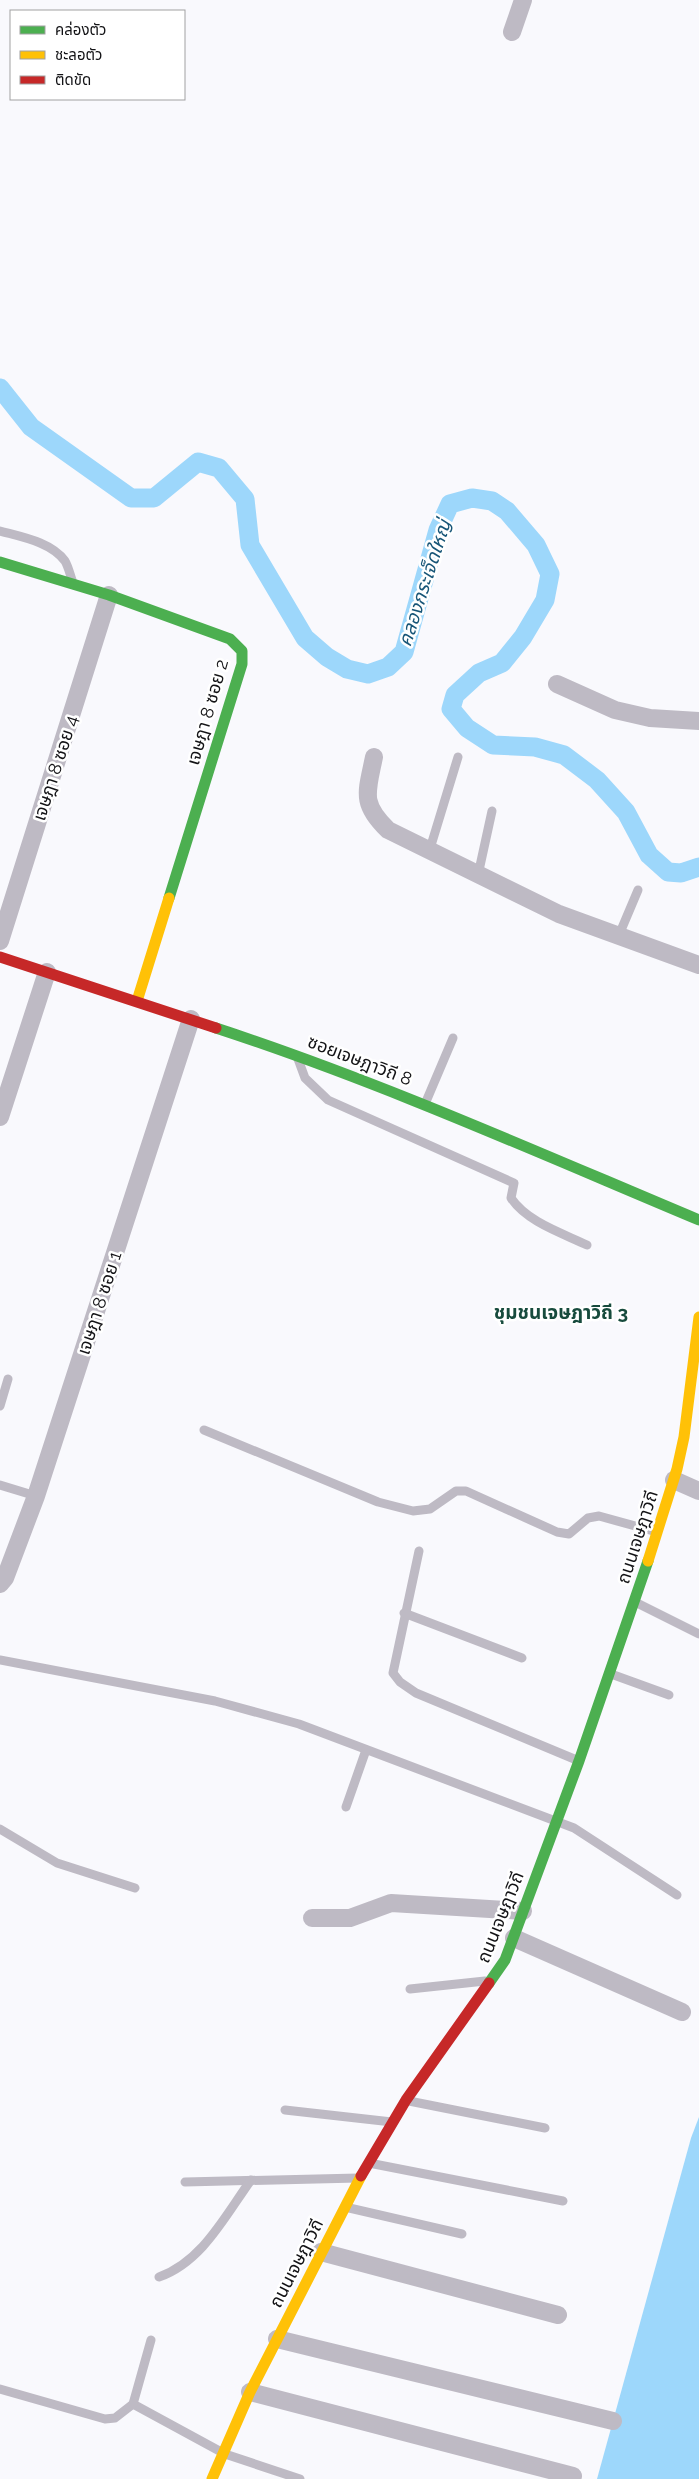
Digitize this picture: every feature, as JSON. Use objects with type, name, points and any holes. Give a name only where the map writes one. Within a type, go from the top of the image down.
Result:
[{"type":"street","points":[[512,32],[523,0]]},
{"type":"street","name":"เจษฎา 8 ซอย 2","points":[[0,562],[109,595],[230,638],[242,651],[242,664],[136,1001]]},
{"type":"street","name":"เจษฎา 8 ซอย 4","points":[[0,941],[109,595]]},
{"type":"street","points":[[557,684],[615,710],[650,718],[699,722]]},
{"type":"street","points":[[374,756],[367,790],[368,805],[377,819],[388,830],[559,914],[699,965]]},
{"type":"street","name":"ซอยเจษฎาวิถี 8","points":[[0,957],[296,1054],[424,1104],[699,1220]]},
{"type":"street","points":[[0,1117],[47,972]]},
{"type":"street","name":"เจษฎา 8 ซอย 1","points":[[3,1574],[36,1496],[192,1019]]},
{"type":"street","name":"ถนนเจษฎาวิถี","points":[[212,2479],[225,2454],[250,2392],[368,2162],[406,2100],[493,1980],[505,1960],[610,1674],[674,1480],[684,1437],[696,1365],[699,1317]]},
{"type":"street","points":[[674,1480],[699,1491]]},
{"type":"street","points":[[312,1918],[350,1918],[390,1903],[524,1911]]},
{"type":"street","points":[[514,1938],[682,2012]]},
{"type":"street","points":[[321,2252],[558,2315]]},
{"type":"street","points":[[277,2340],[613,2421]]},
{"type":"street","points":[[250,2392],[573,2476]]},
{"type":"lane","points":[[0,531],[34,541],[54,550],[65,562],[74,584]]},
{"type":"lane","points":[[430,852],[458,757]]},
{"type":"lane","points":[[478,875],[492,811]]},
{"type":"lane","points":[[618,936],[638,890]]},
{"type":"lane","points":[[424,1104],[454,1038]]},
{"type":"lane","points":[[296,1054],[306,1078],[328,1100],[514,1183],[511,1198],[517,1207],[531,1218],[587,1245]]},
{"type":"lane","points":[[0,1406],[8,1379]]},
{"type":"lane","points":[[204,1430],[378,1502],[413,1511],[430,1509],[456,1491],[466,1492],[556,1532],[569,1534],[588,1518],[599,1516],[657,1532]]},
{"type":"lane","points":[[0,1485],[36,1496]]},
{"type":"lane","points":[[419,1551],[404,1613],[393,1673],[400,1682],[416,1693],[579,1761]]},
{"type":"lane","points":[[635,1602],[699,1634]]},
{"type":"lane","points":[[404,1613],[522,1658]]},
{"type":"lane","points":[[0,1660],[215,1701],[299,1724],[556,1821],[589,1836],[677,1895]]},
{"type":"lane","points":[[610,1674],[669,1695]]},
{"type":"lane","points":[[346,1808],[366,1750]]},
{"type":"lane","points":[[0,1829],[58,1863],[135,1888]]},
{"type":"lane","points":[[410,1989],[493,1980]]},
{"type":"lane","points":[[406,2100],[545,2128]]},
{"type":"lane","points":[[286,2110],[392,2122]]},
{"type":"lane","points":[[368,2162],[563,2201]]},
{"type":"lane","points":[[185,2182],[360,2178]]},
{"type":"lane","points":[[158,2277],[173,2272],[202,2248],[251,2180]]},
{"type":"lane","points":[[345,2207],[462,2234]]},
{"type":"lane","points":[[0,2389],[104,2419],[115,2418],[132,2404],[151,2340]]},
{"type":"lane","points":[[132,2404],[225,2454],[300,2479]]},
{"type":"water","points":[[699,2117],[699,2479],[597,2479],[691,2138]]},
{"type":"waterway","name":"คลองกระเจ็ดใหญ่","points":[[0,388],[31,427],[131,498],[154,498],[198,462],[219,468],[245,499],[250,545],[305,638],[327,657],[347,669],[368,674],[388,667],[404,652],[438,530],[450,504],[472,498],[492,501],[507,511],[536,545],[550,574],[545,600],[523,637],[502,663],[479,673],[455,695],[451,709],[467,728],[493,745],[535,747],[564,755],[597,780],[626,812],[649,855],[668,872],[681,873],[699,867]]},
{"type":"traffic: fast","points":[[0,562],[109,595],[230,639],[242,651],[242,664],[169,898]]},
{"type":"traffic: fast","points":[[216,1028],[339,1071],[699,1220]]},
{"type":"traffic: fast","points":[[489,1983],[505,1960],[579,1761],[648,1561]]},
{"type":"traffic: slow","points":[[137,1001],[169,898]]},
{"type":"traffic: slow","points":[[648,1561],[677,1469],[684,1437],[699,1317]]},
{"type":"traffic: slow","points":[[212,2479],[250,2392],[361,2176]]},
{"type":"traffic: jam","points":[[0,957],[216,1028]]},
{"type":"traffic: jam","points":[[361,2176],[406,2100],[489,1983]]},
{"type":"district","name":"ชุมชนเจษฎาวิถี 3","points":[[561,1312]]}]
